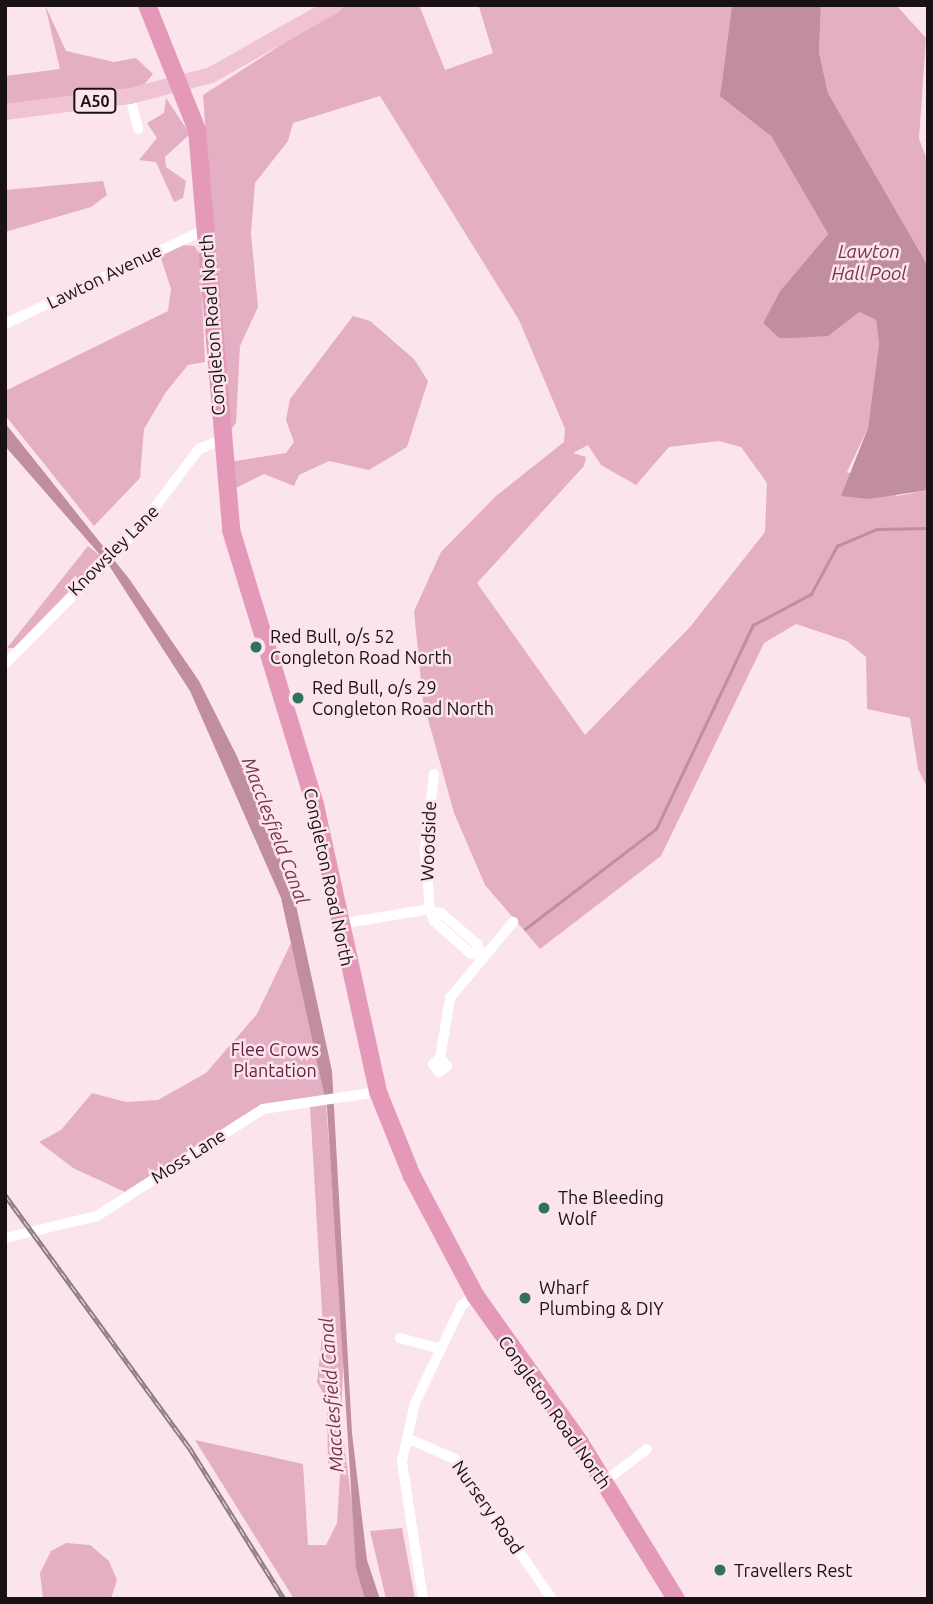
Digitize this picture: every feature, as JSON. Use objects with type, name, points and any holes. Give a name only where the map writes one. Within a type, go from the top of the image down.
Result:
[{"type":"highway","name":"Congleton Road North","points":[[147,5],[183,84],[199,142],[221,440],[243,577],[293,725],[378,1092],[412,1176],[475,1295],[604,1482],[676,1599]]},
{"type":"main road","name":"A50","points":[[5,112],[130,96],[211,75],[335,5]]},
{"type":"street","points":[[130,96],[138,129]]},
{"type":"street","name":"Lawton Avenue","points":[[5,324],[204,230]]},
{"type":"street","name":"Knowsley Lane","points":[[5,664],[113,554],[176,485],[199,450],[221,440]]},
{"type":"street","name":"Woodside","points":[[431,911],[425,851],[434,774]]},
{"type":"street","points":[[340,924],[431,911],[470,953],[482,955]]},
{"type":"street","points":[[440,1058],[445,1010],[482,955],[513,922]]},
{"type":"street","name":"Moss Lane","points":[[9,1238],[97,1216],[246,1117],[321,1099],[378,1092]]},
{"type":"street","points":[[423,1599],[406,1500],[407,1438],[441,1349],[462,1306],[475,1295]]},
{"type":"street","points":[[401,1337],[441,1349]]},
{"type":"street","name":"Nursery Road","points":[[407,1438],[455,1459],[552,1599]]},
{"type":"street","points":[[604,1482],[647,1449]]},
{"type":"green space","points":[[45,5],[66,51],[114,62],[136,58],[153,74],[142,87],[5,106],[5,76],[60,69]]},
{"type":"green space","points":[[343,5],[419,5],[445,70],[493,53],[479,7],[471,5],[732,5],[721,88],[771,136],[828,234],[780,291],[763,323],[779,338],[791,338],[859,312],[876,320],[879,343],[868,428],[847,472],[897,496],[928,490],[928,789],[918,769],[910,718],[867,709],[866,657],[847,641],[796,624],[764,643],[661,856],[540,949],[485,885],[454,813],[423,701],[414,611],[441,552],[496,496],[564,442],[565,429],[519,320],[380,96],[293,123],[288,141],[255,183],[251,233],[258,307],[240,346],[236,423],[228,433],[203,95]],"holes":[[[719,441],[741,447],[767,483],[765,532],[690,627],[585,735],[477,583],[584,466],[586,457],[573,453],[588,445],[601,465],[636,485],[669,447]]]},
{"type":"green space","points":[[821,5],[896,5],[926,38],[919,139],[928,162],[928,266],[828,93],[819,52]]},
{"type":"green space","points":[[166,98],[190,134],[165,157],[166,167],[186,181],[183,198],[174,202],[156,162],[139,160],[157,138],[147,123],[164,113]]},
{"type":"green space","points":[[103,181],[107,195],[91,207],[5,232],[5,190]]},
{"type":"green space","points":[[181,245],[195,246],[200,258],[205,362],[188,365],[166,392],[144,429],[140,478],[94,526],[5,415],[5,391],[168,311],[171,289],[160,255]]},
{"type":"green space","points":[[353,316],[370,321],[414,359],[428,381],[407,447],[369,470],[329,461],[299,475],[294,486],[264,474],[236,488],[229,462],[286,453],[294,442],[286,420],[290,399]]},
{"type":"green space","points":[[88,546],[102,557],[14,648],[7,648]]},
{"type":"green space","name":"Flee Crows Plantation","points":[[291,943],[325,1095],[244,1115],[125,1192],[73,1168],[39,1142],[61,1130],[92,1093],[126,1102],[158,1100],[206,1073],[257,1014]]},
{"type":"green space","points":[[326,1103],[344,1344],[341,1422],[365,1599],[294,1599],[195,1440],[303,1464],[308,1545],[326,1545],[337,1523],[340,1474],[337,1464],[328,1463],[327,1400],[317,1382],[323,1328],[310,1106]]},
{"type":"green space","points":[[402,1528],[415,1599],[386,1599],[370,1531]]},
{"type":"green space","points":[[66,1543],[90,1545],[109,1561],[117,1580],[111,1599],[43,1599],[40,1573],[51,1551]]},
{"type":"water","name":"Lawton Hall Pool","points":[[732,5],[821,5],[819,52],[828,93],[928,266],[928,490],[869,499],[841,496],[868,428],[879,343],[876,320],[859,312],[828,336],[791,338],[779,338],[763,323],[780,291],[828,234],[771,136],[720,96]]},
{"type":"water","points":[[5,423],[130,580],[199,681],[253,788],[294,896],[332,1071],[352,1433],[367,1560],[380,1599],[365,1599],[356,1568],[327,1107],[281,898],[190,691],[108,564],[5,446]]},
{"type":"waterway","points":[[525,929],[656,829],[753,625],[811,594],[837,546],[877,529],[928,528]]},
{"type":"railway","points":[[5,1195],[189,1447],[284,1599]]},
{"type":"place","name":"Red Bull, o/s 52 Congleton Road North","points":[[256,647]]},
{"type":"place","name":"Red Bull, o/s 29 Congleton Road North","points":[[298,698]]},
{"type":"place","name":"The Bleeding Wolf","points":[[544,1208]]},
{"type":"place","name":"Wharf Plumbing & DIY","points":[[525,1298]]},
{"type":"place","name":"Travellers Rest","points":[[720,1570]]},
{"type":"water label","name":"Macclesfield Canal","points":[[275,831]]},
{"type":"water label","name":"Macclesfield Canal","points":[[332,1395]]}]
